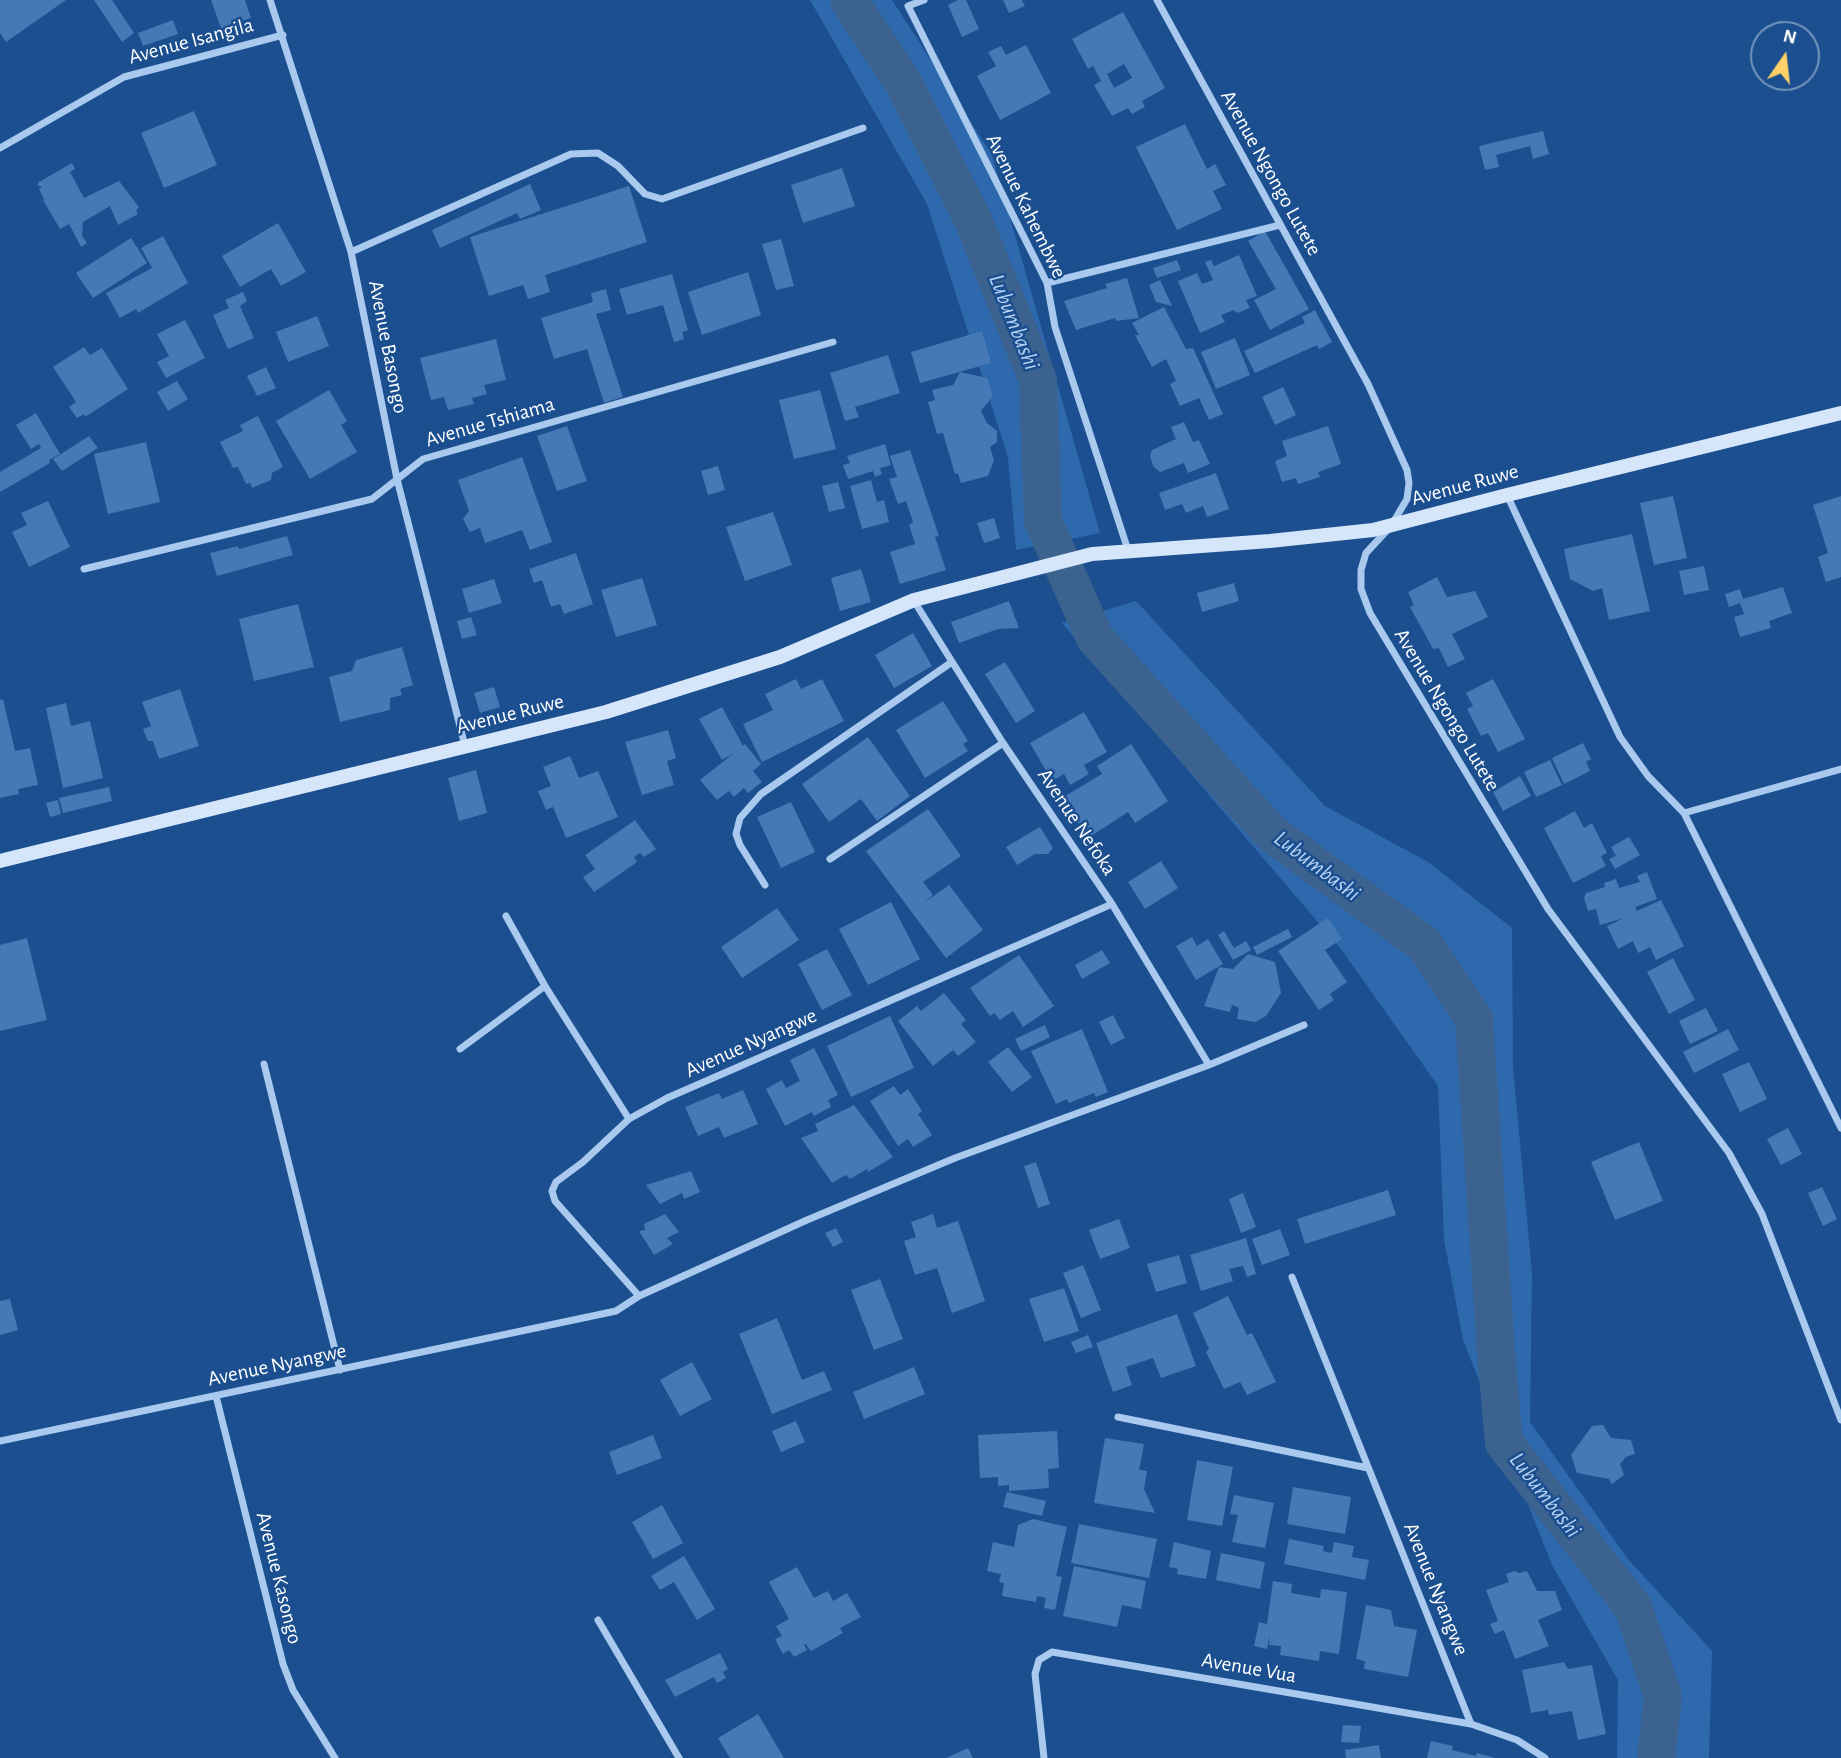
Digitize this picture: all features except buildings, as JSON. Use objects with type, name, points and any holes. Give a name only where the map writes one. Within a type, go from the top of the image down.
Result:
[{"type":"street","name":"Avenue Basongo","points":[[270,0],[351,252],[397,479],[465,747]]},
{"type":"street","name":"Avenue Kahembwe","points":[[924,0],[907,3],[1047,283],[1055,327],[1128,551]]},
{"type":"street","name":"Avenue Ngongo Lutete","points":[[1157,0],[1368,384],[1407,470],[1407,499],[1391,526],[1366,553],[1361,570],[1361,589],[1374,621],[1548,909],[1729,1153],[1762,1214],[1841,1420]]},
{"type":"street","name":"Avenue Isangila","points":[[0,148],[124,77],[283,35]]},
{"type":"street","points":[[351,252],[571,154],[598,153],[618,166],[645,194],[662,199],[863,128]]},
{"type":"street","points":[[1047,283],[1280,225]]},
{"type":"street","name":"Avenue Tshiama","points":[[84,569],[372,499],[423,459],[833,342]]},
{"type":"street","name":"Avenue Ruwe","points":[[0,861],[606,712],[780,657],[914,600],[1018,572],[1092,554],[1270,541],[1373,530],[1841,413]]},
{"type":"street","points":[[1507,495],[1620,737],[1648,776],[1684,813],[1841,1128]]},
{"type":"street","name":"Avenue Nefoka","points":[[914,600],[1003,743],[1112,904],[1209,1065]]},
{"type":"street","points":[[765,885],[740,845],[736,834],[740,818],[761,794],[952,662]]},
{"type":"street","points":[[830,859],[1003,743]]},
{"type":"street","points":[[1684,813],[1841,769]]},
{"type":"street","name":"Avenue Nyangwe","points":[[639,1296],[555,1201],[552,1191],[556,1182],[583,1162],[629,1119],[667,1098],[1112,904]]},
{"type":"street","points":[[506,916],[545,986],[629,1119]]},
{"type":"street","points":[[460,1049],[545,986]]},
{"type":"street","name":"Avenue Nyangwe","points":[[0,1441],[616,1311],[639,1296],[807,1220],[955,1158],[1209,1065],[1304,1025]]},
{"type":"street","points":[[264,1064],[340,1370]]},
{"type":"street","name":"Avenue Nyangwe","points":[[1292,1277],[1471,1724]]},
{"type":"street","name":"Avenue Kasongo","points":[[216,1396],[283,1664],[293,1690],[335,1758]]},
{"type":"street","points":[[1118,1418],[1368,1468]]},
{"type":"street","points":[[598,1620],[680,1758]]},
{"type":"street","name":"Avenue Vua","points":[[1044,1758],[1035,1674],[1039,1660],[1052,1652],[1471,1724],[1517,1740],[1545,1758]]},
{"type":"shaded area","points":[[810,0],[892,0],[992,155],[1100,533],[1016,550],[1008,457],[927,204]]},
{"type":"shaded area","points":[[1136,601],[1325,806],[1428,862],[1512,928],[1513,1067],[1532,1273],[1530,1422],[1628,1559],[1712,1651],[1709,1758],[1617,1758],[1618,1680],[1552,1565],[1463,1340],[1444,1239],[1438,1086],[1341,949],[1062,623]]},
{"type":"waterway","name":"Lubumbashi","points":[[849,0],[903,82],[973,220],[1038,380],[1043,521],[1095,638],[1272,834],[1424,944],[1474,1019],[1504,1443],[1633,1607],[1663,1696],[1656,1758]]}]
